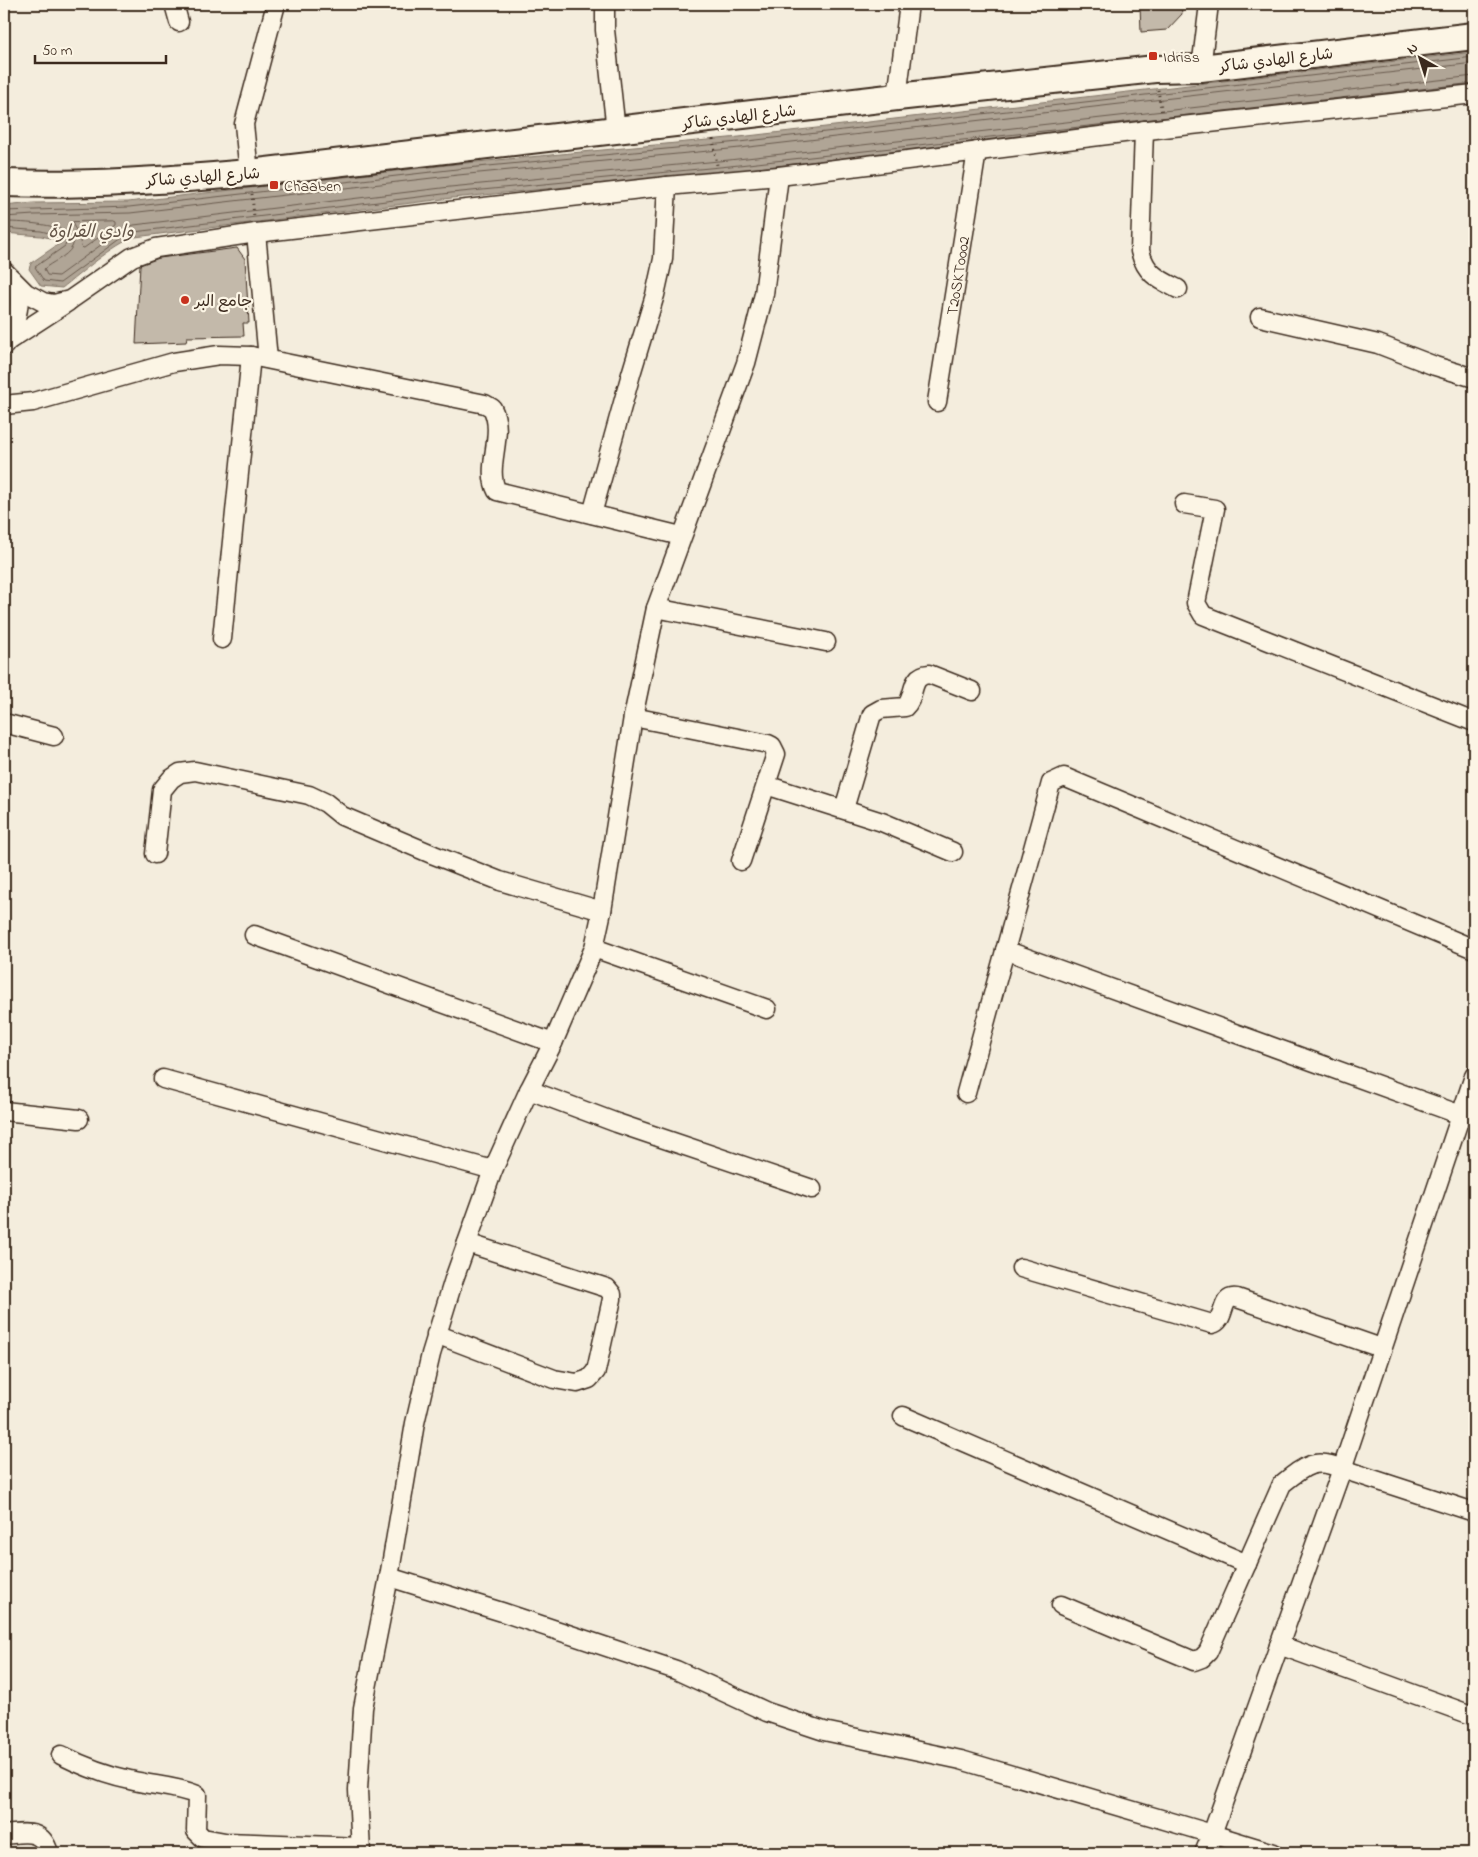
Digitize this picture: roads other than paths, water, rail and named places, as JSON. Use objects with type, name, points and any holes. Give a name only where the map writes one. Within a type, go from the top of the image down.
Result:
[{"type":"main road","name":"شارع الهادي شاكر","points":[[4,183],[141,180],[249,173],[897,97],[1155,69],[1201,68],[1474,36]]},
{"type":"street","points":[[174,4],[179,22]]},
{"type":"street","points":[[249,173],[244,124],[276,4]]},
{"type":"street","points":[[605,4],[605,30],[616,130]]},
{"type":"street","points":[[897,97],[909,4]]},
{"type":"street","points":[[1201,68],[1209,4]]},
{"type":"street","points":[[6,343],[132,257],[156,248],[256,233],[667,186],[779,176],[1144,130],[1474,94]]},
{"type":"street","points":[[1144,130],[1140,251],[1145,266],[1151,274],[1158,280],[1178,289]]},
{"type":"street","name":"T20SKT0002","points":[[937,402],[978,151]]},
{"type":"street","points":[[61,1755],[82,1765],[129,1780],[185,1790],[197,1795],[196,1831],[203,1838],[235,1842],[360,1850],[358,1790],[363,1708],[390,1577],[415,1423],[436,1334],[493,1170],[529,1090],[553,1043],[594,948],[602,911],[633,717],[656,608],[746,363],[764,294],[779,176]]},
{"type":"street","points":[[592,514],[655,295],[663,259],[667,186]]},
{"type":"street","points":[[222,639],[260,358],[256,233]]},
{"type":"street","points":[[8,275],[26,293],[43,302],[54,304],[70,300]]},
{"type":"street","points":[[6,343],[13,330],[18,306],[18,294],[8,275]]},
{"type":"street","points":[[1260,317],[1378,344],[1474,378]]},
{"type":"street","points":[[4,405],[33,402],[174,362],[219,355],[260,358],[485,404],[492,408],[497,422],[493,480],[497,491],[681,536]]},
{"type":"street","points":[[1184,504],[1215,509],[1196,603],[1203,615],[1474,722]]},
{"type":"street","points":[[656,608],[826,642]]},
{"type":"street","points":[[844,809],[872,714],[881,709],[905,708],[910,702],[915,682],[924,674],[972,691]]},
{"type":"street","points":[[633,717],[772,746],[776,754],[741,861]]},
{"type":"street","points":[[4,723],[54,736]]},
{"type":"street","points":[[155,854],[162,790],[171,778],[180,773],[195,771],[309,796],[326,803],[342,816],[500,881],[602,911]]},
{"type":"street","points":[[966,1094],[1051,783],[1064,778],[1474,950]]},
{"type":"street","points":[[766,785],[882,822],[953,852]]},
{"type":"street","points":[[254,936],[553,1043]]},
{"type":"street","points":[[594,948],[767,1009]]},
{"type":"street","points":[[1005,950],[1461,1115]]},
{"type":"street","points":[[1204,1853],[1342,1469],[1474,1076]]},
{"type":"street","points":[[163,1079],[493,1170]]},
{"type":"street","points":[[529,1090],[617,1123],[812,1189]]},
{"type":"street","points":[[4,1111],[79,1118]]},
{"type":"street","points":[[436,1334],[554,1379],[578,1383],[589,1379],[596,1370],[612,1299],[612,1294],[607,1288],[467,1243]]},
{"type":"street","points":[[1021,1268],[1212,1324],[1220,1320],[1227,1300],[1238,1298],[1382,1348]]},
{"type":"street","points":[[903,1416],[1247,1564]]},
{"type":"street","points":[[1060,1605],[1194,1661],[1202,1658],[1208,1652],[1282,1484],[1307,1466],[1329,1463],[1342,1469],[1474,1512]]},
{"type":"street","points":[[390,1577],[676,1670],[767,1712],[824,1731],[960,1760],[1274,1853]]},
{"type":"street","points":[[1279,1645],[1474,1716]]},
{"type":"street","points":[[4,1835],[28,1832],[41,1837],[47,1845],[49,1853]]},
{"type":"water","name":"وادي القراوة","points":[[1474,52],[1474,87],[731,171],[452,198],[135,237],[117,246],[62,288],[41,286],[29,269],[31,263],[63,241],[41,236],[4,233],[4,206],[34,203],[128,202],[456,164],[739,137]]},
{"type":"place","name":"Idriss","points":[[1153,56]]},
{"type":"place","name":"Chaaben","points":[[274,185]]},
{"type":"place","name":"جامع البر","points":[[185,300]]}]
